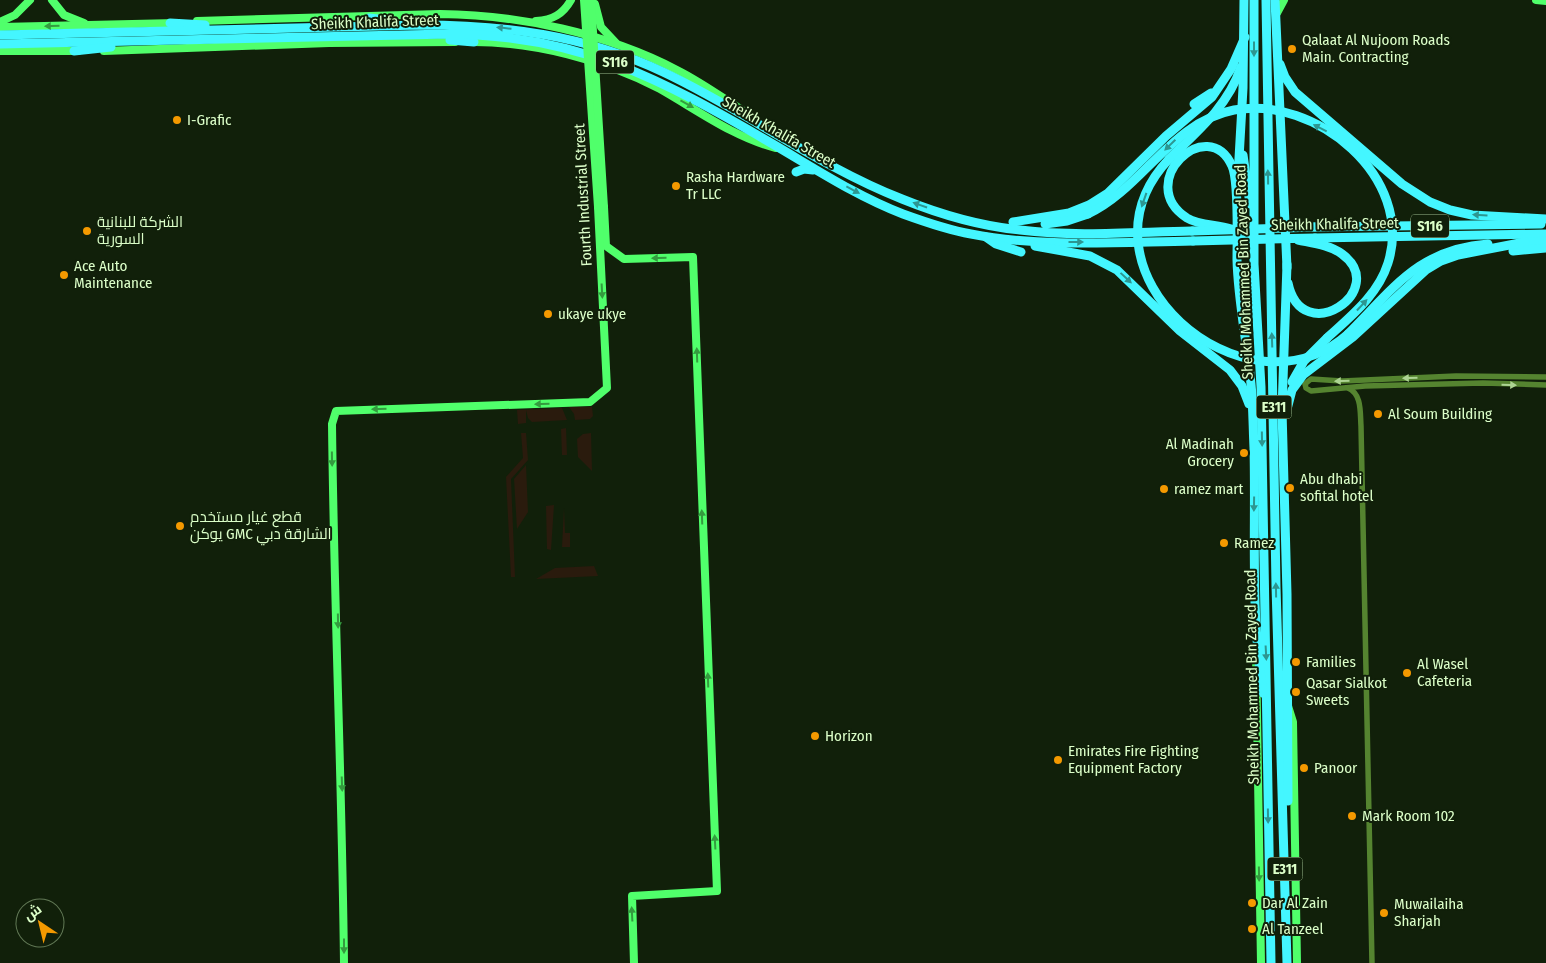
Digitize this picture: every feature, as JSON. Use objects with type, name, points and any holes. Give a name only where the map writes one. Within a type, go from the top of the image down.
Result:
[{"type":"highway","points":[[1236,211],[1244,57],[1244,0]]},
{"type":"highway","name":"Sheikh Mohammed Bin Zayed Road","points":[[1254,0],[1254,222],[1261,397],[1267,672],[1265,711],[1271,963]]},
{"type":"highway","name":"Sheikh Mohammed Bin Zayed Road","points":[[1266,0],[1276,586],[1287,963]]},
{"type":"highway","points":[[1275,0],[1286,264],[1283,430],[1289,787],[1284,813]]},
{"type":"highway","points":[[370,18],[377,20],[459,20],[476,25]]},
{"type":"highway","points":[[170,23],[242,28]]},
{"type":"highway","name":"Sheikh Khalifa Street","points":[[0,35],[242,28],[476,25],[544,33],[616,52],[676,78],[790,142],[887,193],[966,220],[1014,230],[1051,233],[1546,224]]},
{"type":"highway","points":[[397,35],[406,38],[474,42]]},
{"type":"highway","name":"Sheikh Khalifa Street","points":[[0,44],[397,35],[494,35],[538,41],[590,54],[656,79],[876,202],[946,228],[986,236],[1061,242],[1293,238],[1315,241],[1546,234]]},
{"type":"highway","points":[[1013,222],[1064,215],[1096,202],[1114,188],[1166,136],[1206,104],[1222,84],[1235,61],[1244,37]]},
{"type":"highway","points":[[74,50],[134,45],[150,40]]},
{"type":"highway","points":[[1276,51],[1285,77],[1295,92],[1402,184],[1423,198],[1443,208],[1464,214],[1546,219]]},
{"type":"highway","points":[[1244,57],[1238,77],[1222,105],[1158,171],[1146,193],[1139,218],[1138,243],[1143,267],[1149,283],[1175,317],[1195,334],[1218,347],[1244,357],[1268,362],[1291,361],[1314,355],[1329,349],[1348,334],[1412,271],[1434,257],[1466,246],[1546,241]]},
{"type":"highway","points":[[1194,104],[1222,84]]},
{"type":"highway","points":[[966,220],[981,218],[1013,222],[1056,223],[1088,214],[1112,200],[1184,133],[1210,118],[1239,110],[1262,109],[1285,114],[1314,124],[1346,145],[1373,172],[1387,199],[1392,229],[1390,257],[1379,283],[1361,306],[1311,353],[1293,380],[1286,400],[1283,430]]},
{"type":"highway","points":[[1241,122],[1246,178],[1254,222]]},
{"type":"highway","points":[[1233,230],[1195,222],[1182,214],[1170,194],[1169,178],[1175,163],[1194,148],[1213,148],[1229,160],[1234,172],[1238,269],[1251,386],[1256,651],[1265,711]]},
{"type":"highway","points":[[796,172],[804,169],[818,170]]},
{"type":"highway","points":[[986,236],[996,244],[1021,252]]},
{"type":"highway","points":[[1017,239],[1024,244],[1090,256],[1121,273],[1172,324],[1230,370],[1242,386],[1252,414]]},
{"type":"highway","points":[[1286,264],[1290,292],[1303,308],[1320,314],[1332,312],[1342,307],[1351,297],[1355,286],[1354,268],[1342,253],[1315,241]]},
{"type":"highway","points":[[1283,430],[1290,396],[1303,375],[1353,337],[1426,270],[1446,259],[1525,242]]},
{"type":"highway","points":[[1404,289],[1456,259],[1546,248]]},
{"type":"main road","points":[[0,22],[16,15],[30,0]]},
{"type":"main road","points":[[52,0],[59,11],[69,18],[80,23],[108,26]]},
{"type":"main road","points":[[519,21],[550,19],[565,10],[571,0]]},
{"type":"main road","name":"Fourth Industrial Street","points":[[584,0],[601,207],[606,246],[624,259],[693,257],[717,891],[632,896],[634,963]]},
{"type":"main road","points":[[593,0],[596,16],[601,27],[622,47]]},
{"type":"main road","name":"Fourth Industrial Street","points":[[344,963],[343,800],[333,503],[332,424],[334,415],[336,411],[590,402],[606,388],[593,0]]},
{"type":"main road","points":[[1275,20],[1279,6],[1284,0]]},
{"type":"main road","points":[[1536,0],[1546,1]]},
{"type":"main road","points":[[0,27],[108,26],[467,14],[519,21],[559,28],[622,47],[686,75],[770,127],[790,142]]},
{"type":"main road","points":[[0,51],[329,43],[474,42],[556,52],[597,63],[647,82],[750,139],[782,150]]},
{"type":"main road","points":[[1256,651],[1254,666],[1261,963]]},
{"type":"main road","points":[[1288,706],[1293,722],[1297,963]]},
{"type":"street","points":[[1546,376],[1342,381],[1311,379],[1305,384],[1307,389],[1311,391],[1365,386],[1546,385]]},
{"type":"street","points":[[1426,385],[1430,381],[1472,380],[1478,377]]},
{"type":"street","points":[[1359,400],[1365,386]]},
{"type":"street","points":[[1348,388],[1355,392],[1359,400],[1362,426],[1372,963]]},
{"type":"shaded area","points":[[569,407],[592,407],[593,416],[590,419],[575,420],[574,414]]},
{"type":"shaded area","points":[[562,408],[567,420],[532,422],[528,418],[526,410],[526,423],[518,424],[517,410]]},
{"type":"shaded area","points":[[566,428],[567,455],[562,455],[561,429]]},
{"type":"shaded area","points":[[521,433],[526,433],[528,460],[511,479],[515,577],[511,577],[506,477],[523,458]]},
{"type":"shaded area","points":[[591,433],[592,471],[578,457],[577,439],[583,434]]},
{"type":"shaded area","points":[[526,465],[528,512],[517,529],[514,479]]},
{"type":"shaded area","points":[[554,505],[551,550],[547,549],[546,506]]},
{"type":"shaded area","points":[[564,508],[565,533],[570,533],[570,547],[562,547]]},
{"type":"shaded area","points":[[594,566],[598,576],[536,579],[555,568]]},
{"type":"place","name":"Qalaat Al Nujoom Roads Main. Contracting","points":[[1292,49]]},
{"type":"place","name":"I-Grafic","points":[[177,120]]},
{"type":"place","name":"Rasha Hardware Tr LLC","points":[[676,186]]},
{"type":"place","name":"الشركة للبنانية السورية","points":[[87,231]]},
{"type":"place","name":"Ace Auto Maintenance","points":[[64,275]]},
{"type":"place","name":"ukaye ukye","points":[[548,314]]},
{"type":"place","name":"Al Soum Building","points":[[1378,414]]},
{"type":"place","name":"Al Madinah Grocery","points":[[1244,453]]},
{"type":"place","name":"Abu dhabi sofital hotel","points":[[1290,488]]},
{"type":"place","name":"ramez mart","points":[[1164,489]]},
{"type":"place","name":"قطع غيار مستخدم يوكن GMC الشارقة دبي","points":[[180,526]]},
{"type":"place","name":"Ramez","points":[[1224,543]]},
{"type":"place","name":"Families","points":[[1296,662]]},
{"type":"place","name":"Al Wasel Cafeteria","points":[[1407,673]]},
{"type":"place","name":"Qasar Sialkot Sweets","points":[[1296,692]]},
{"type":"place","name":"Horizon","points":[[815,736]]},
{"type":"place","name":"Emirates Fire Fighting Equipment Factory","points":[[1058,760]]},
{"type":"place","name":"Panoor","points":[[1304,768]]},
{"type":"place","name":"Mark Room 102","points":[[1352,816]]},
{"type":"place","name":"Dar Al Zain","points":[[1252,903]]},
{"type":"place","name":"Muwailaiha Sharjah","points":[[1384,913]]},
{"type":"place","name":"Al Tanzeel","points":[[1252,929]]}]
